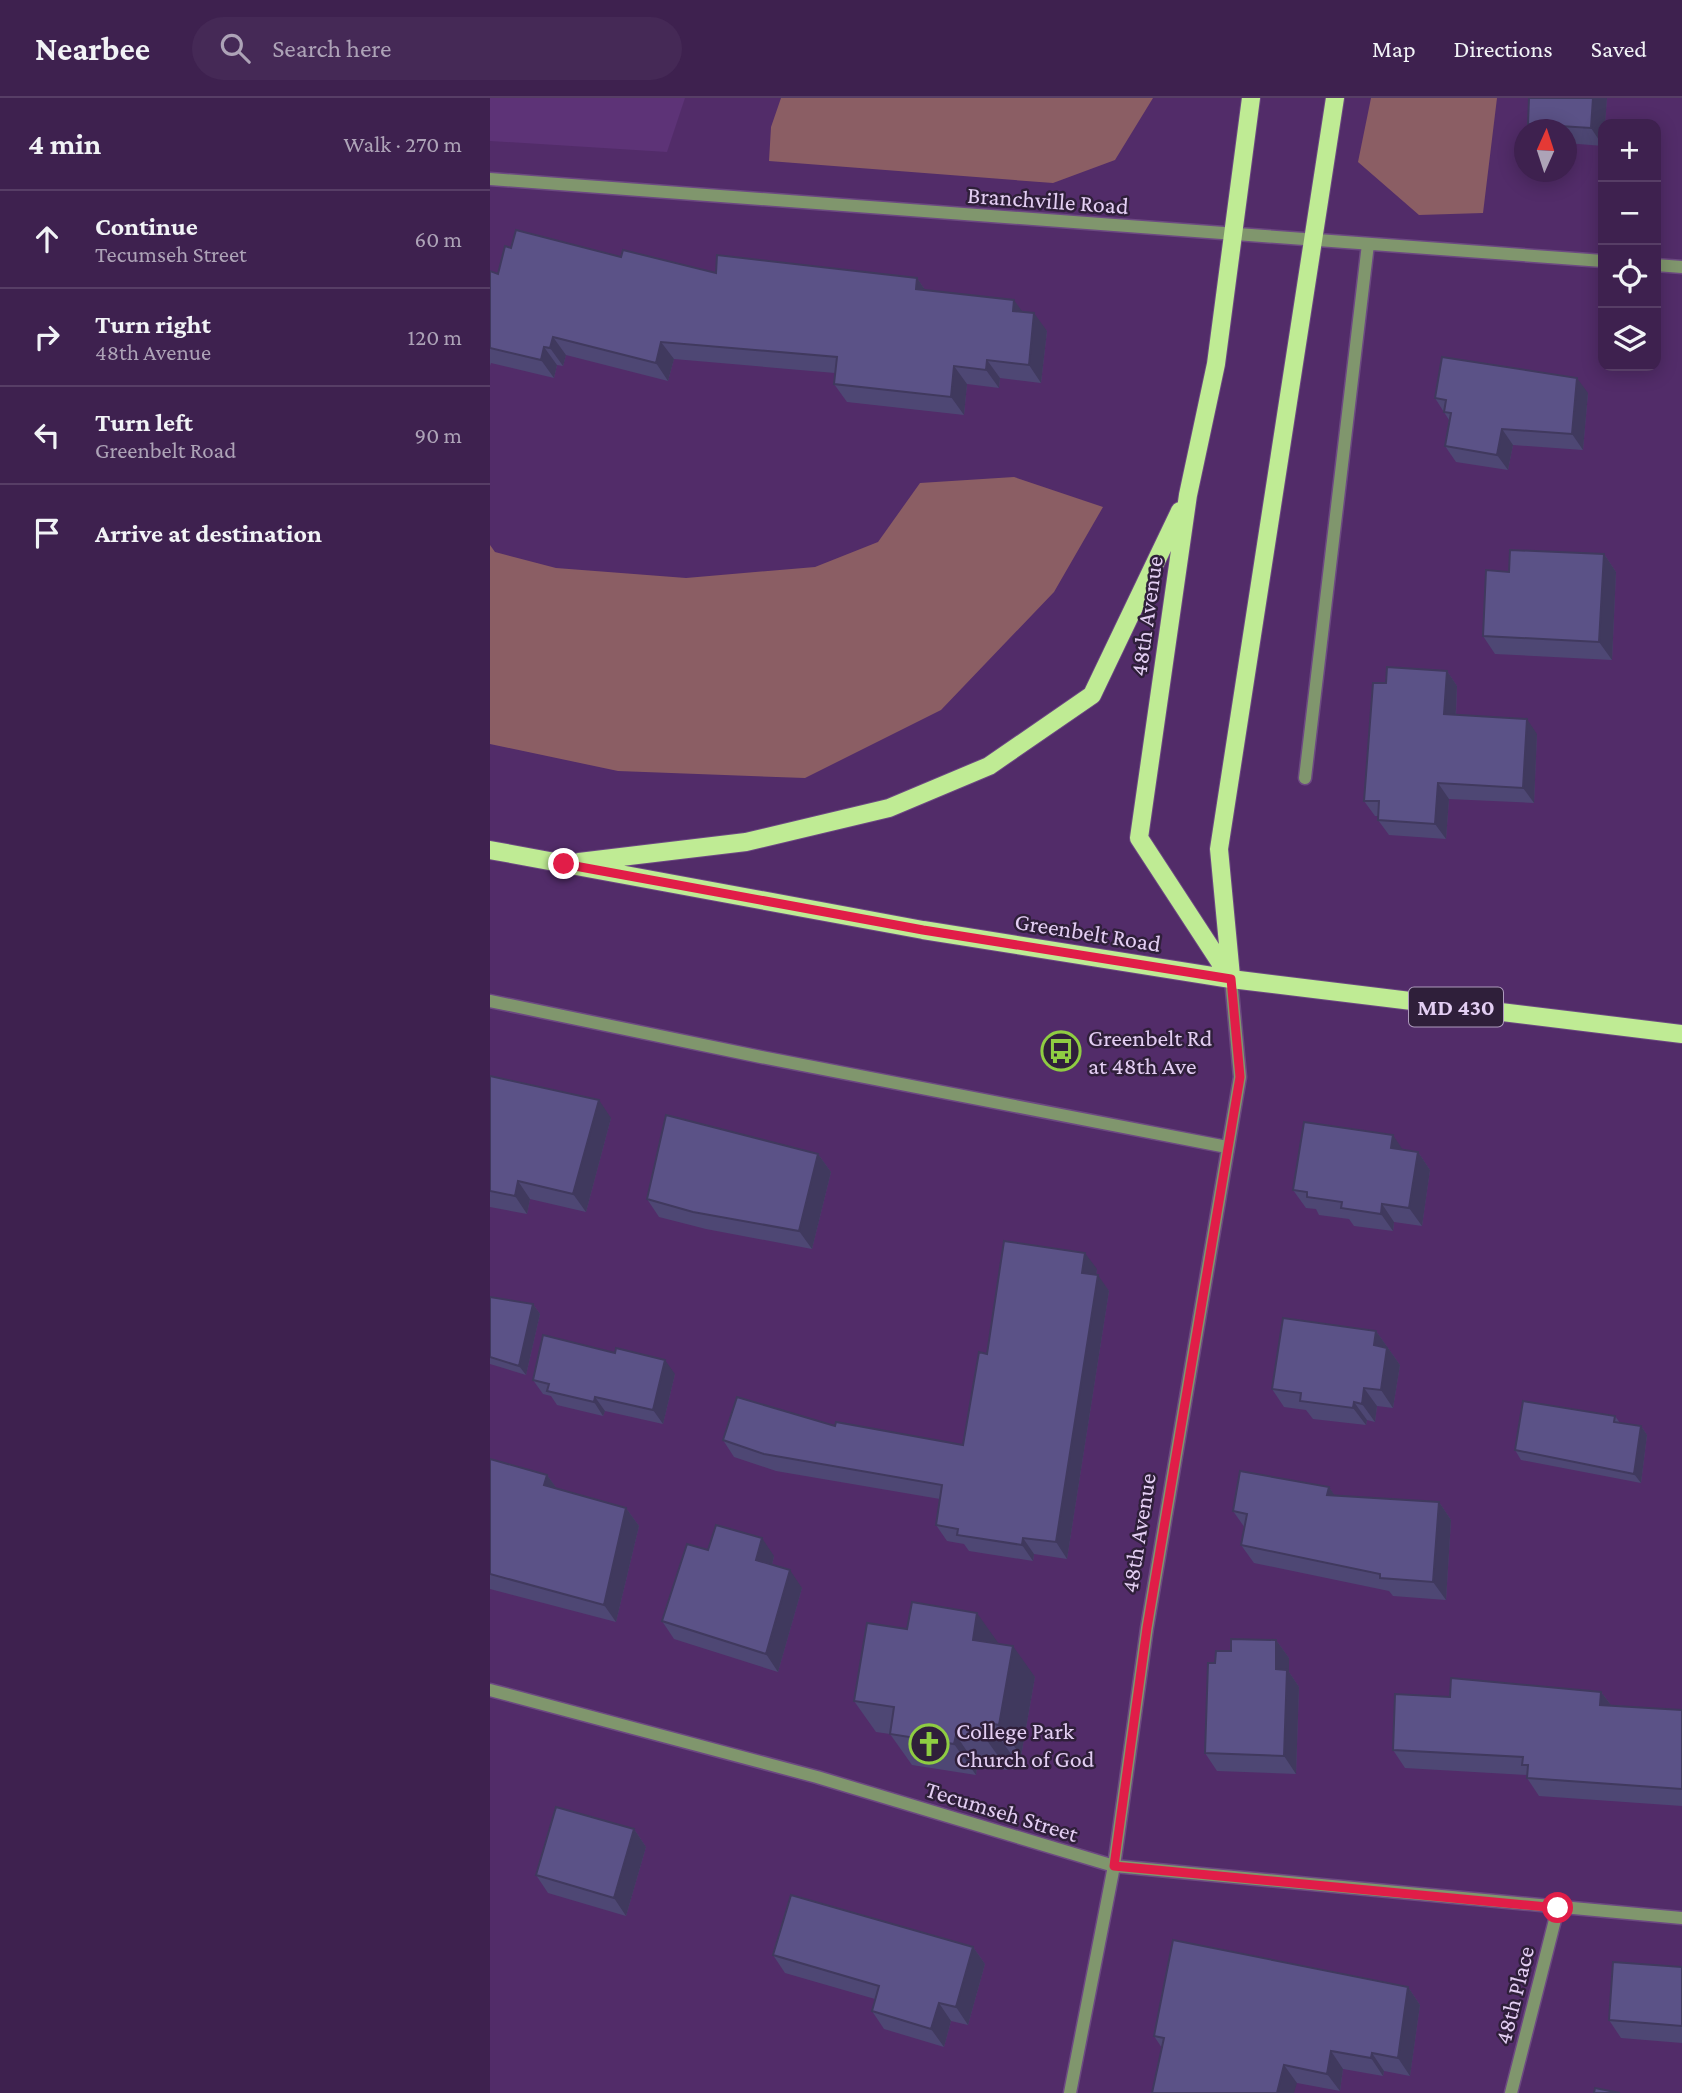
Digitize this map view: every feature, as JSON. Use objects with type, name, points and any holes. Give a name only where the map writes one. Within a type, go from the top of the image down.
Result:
[{"type":"main road","name":"48th Avenue","points":[[1231,979],[1139,838],[1188,495],[1216,364],[1251,98]]},
{"type":"main road","name":"48th Avenue","points":[[1231,979],[1219,849],[1335,98]]},
{"type":"main road","points":[[564,864],[746,842],[889,808],[989,766],[1092,695],[1188,495]]},
{"type":"main road","name":"Greenbelt Road","points":[[490,850],[923,930],[1231,979],[1682,1034]]},
{"type":"street","name":"Branchville Road","points":[[490,179],[1598,261]]},
{"type":"street","points":[[1305,778],[1368,244]]},
{"type":"street","points":[[1661,265],[1682,267]]},
{"type":"street","name":"48th Avenue","points":[[1070,2093],[1114,1866],[1147,1628],[1240,1077],[1231,979]]},
{"type":"street","points":[[490,1000],[761,1057],[1227,1147]]},
{"type":"street","name":"Tecumseh Street","points":[[490,1689],[817,1777],[1114,1866],[1682,1918]]},
{"type":"street","name":"48th Place","points":[[1511,2093],[1558,1908]]},
{"type":"shaded area","points":[[490,98],[685,98],[667,152],[490,141]]},
{"type":"shaded area","points":[[781,98],[1153,98],[1115,160],[1053,183],[769,161],[771,127]]},
{"type":"shaded area","points":[[1371,98],[1497,98],[1483,213],[1419,215],[1358,162]]},
{"type":"shaded area","points":[[1014,477],[1103,507],[1054,592],[941,710],[805,778],[618,771],[490,744],[490,545],[495,552],[556,568],[686,578],[815,567],[878,542],[920,483]]},
{"type":"building","points":[[1529,98],[1593,98],[1591,128],[1577,127],[1577,119],[1528,119]]},
{"type":"building","points":[[516,230],[621,257],[623,250],[716,273],[717,255],[917,278],[916,289],[1014,300],[1013,311],[1034,313],[1029,365],[987,360],[986,370],[954,366],[951,397],[834,384],[837,357],[661,342],[656,363],[553,337],[550,348],[544,347],[541,360],[490,348],[490,271],[498,274],[505,246],[511,248]]},
{"type":"building","points":[[1442,357],[1577,378],[1572,434],[1502,429],[1497,455],[1445,446],[1451,413],[1444,412],[1446,400],[1435,398]]},
{"type":"building","points":[[1510,550],[1604,554],[1599,642],[1483,636],[1486,570],[1509,572]]},
{"type":"building","points":[[1387,667],[1447,671],[1444,714],[1527,719],[1523,788],[1438,783],[1435,824],[1378,820],[1379,801],[1364,801],[1373,683],[1386,683]]},
{"type":"building","points":[[490,1076],[599,1100],[573,1194],[518,1181],[515,1196],[490,1191]]},
{"type":"building","points":[[666,1115],[818,1154],[799,1231],[693,1212],[647,1199]]},
{"type":"building","points":[[1304,1122],[1393,1135],[1391,1148],[1418,1152],[1409,1208],[1382,1204],[1381,1214],[1341,1208],[1342,1202],[1307,1197],[1307,1192],[1293,1190]]},
{"type":"building","points":[[1004,1241],[1085,1253],[1082,1273],[1098,1275],[1056,1542],[1023,1538],[1022,1545],[957,1535],[958,1529],[936,1525],[942,1485],[764,1454],[723,1440],[737,1397],[835,1426],[836,1422],[963,1445],[979,1352],[987,1354]]},
{"type":"building","points":[[490,1297],[533,1304],[519,1366],[490,1357]]},
{"type":"building","points":[[1283,1318],[1376,1331],[1374,1345],[1387,1348],[1381,1390],[1364,1388],[1362,1404],[1354,1402],[1353,1408],[1300,1401],[1301,1393],[1272,1389]]},
{"type":"building","points":[[543,1335],[615,1353],[616,1348],[665,1360],[653,1410],[595,1397],[594,1402],[547,1391],[549,1384],[533,1380]]},
{"type":"building","points":[[1523,1401],[1615,1416],[1614,1422],[1641,1426],[1634,1474],[1515,1450]]},
{"type":"building","points":[[490,1459],[547,1475],[544,1485],[626,1508],[604,1605],[490,1574]]},
{"type":"building","points":[[1240,1471],[1329,1487],[1327,1495],[1439,1502],[1433,1582],[1380,1578],[1380,1574],[1241,1545],[1247,1514],[1233,1511]]},
{"type":"building","points":[[716,1525],[762,1538],[756,1560],[790,1570],[766,1654],[662,1621],[687,1544],[708,1550]]},
{"type":"building","points":[[912,1602],[977,1613],[973,1640],[1013,1646],[999,1725],[989,1723],[986,1739],[956,1735],[954,1744],[890,1734],[894,1707],[854,1701],[867,1623],[907,1629]]},
{"type":"building","points":[[1231,1639],[1276,1640],[1276,1669],[1287,1670],[1284,1756],[1205,1753],[1208,1663],[1215,1663],[1216,1651],[1231,1651]]},
{"type":"building","points":[[1451,1678],[1601,1692],[1600,1705],[1682,1710],[1682,1789],[1527,1778],[1528,1765],[1522,1765],[1523,1757],[1393,1750],[1395,1694],[1450,1697]]},
{"type":"building","points":[[556,1807],[634,1829],[614,1898],[536,1875]]},
{"type":"building","points":[[791,1895],[973,1947],[956,2007],[939,2003],[931,2029],[872,2011],[879,1986],[773,1955]]},
{"type":"building","points":[[1173,1940],[1408,1987],[1398,2058],[1372,2053],[1371,2058],[1331,2051],[1327,2074],[1284,2065],[1277,2093],[1152,2093],[1164,2038],[1154,2036]]},
{"type":"building","points":[[1613,1962],[1682,1967],[1682,2026],[1609,2020]]},
{"type":"building","points":[[1595,2088],[1620,2093],[1594,2093]]},
{"type":"place","name":"Greenbelt Rd at 48th Ave","points":[[1061,1051]]},
{"type":"place","name":"College Park Church of God","points":[[929,1744]]},
{"type":"route","points":[[564,864],[972,939],[1231,979],[1240,1077],[1147,1628],[1114,1866],[1558,1908]]}]
